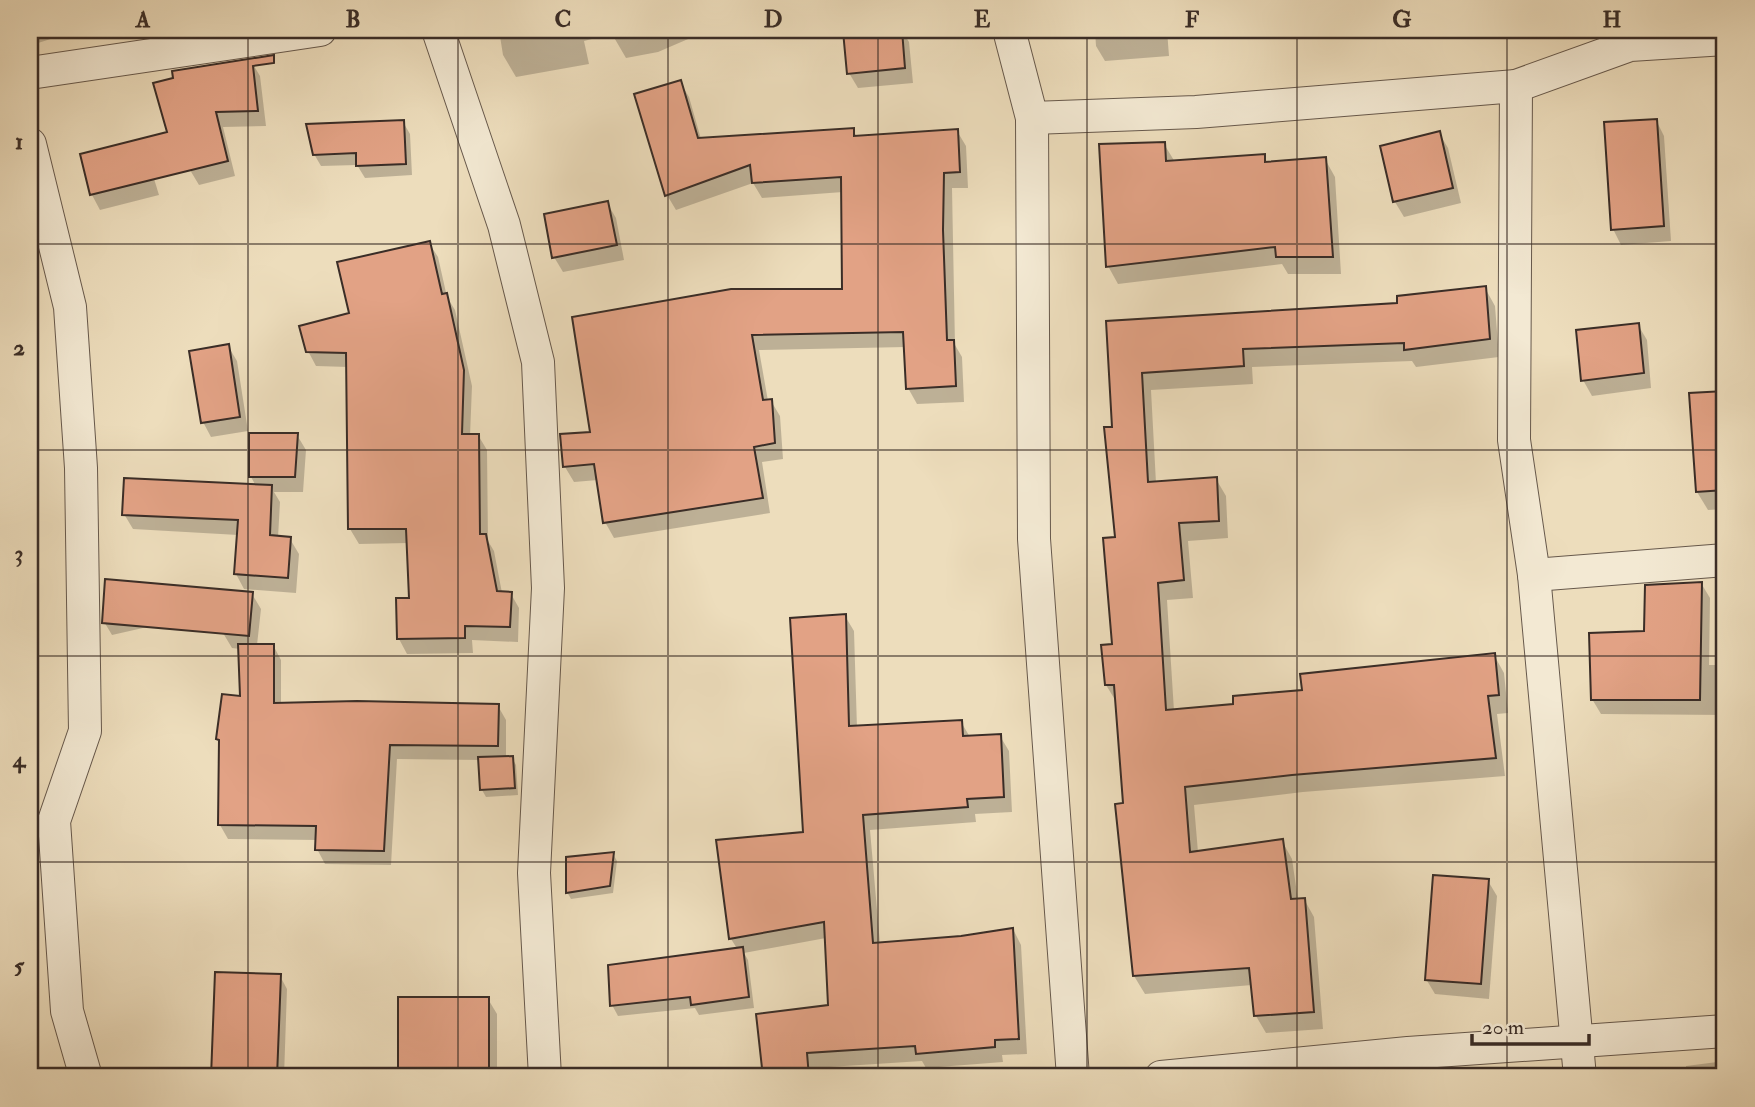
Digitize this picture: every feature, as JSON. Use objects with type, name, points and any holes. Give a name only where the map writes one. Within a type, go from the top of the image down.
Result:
[{"type":"street","points":[[30,73],[320,30]]},
{"type":"street","points":[[438,30],[504,225],[538,362],[548,587],[534,873],[545,1077]]},
{"type":"street","points":[[1009,30],[1032,118],[1034,539],[1073,1077]]},
{"type":"street","points":[[1032,118],[1196,112],[1516,86],[1630,45],[1725,39]]},
{"type":"street","points":[[1516,86],[1514,440],[1534,575],[1579,1042],[1580,1077]]},
{"type":"street","points":[[30,144],[70,307],[81,468],[85,731],[54,821],[67,1012],[86,1077]]},
{"type":"street","points":[[1534,575],[1725,560]]},
{"type":"street","points":[[1161,1077],[1408,1053],[1725,1031]]},
{"type":"building","points":[[902,30],[905,68],[847,74],[843,31]]},
{"type":"building","points":[[274,55],[274,63],[253,66],[258,111],[216,112],[228,161],[90,195],[80,154],[167,132],[153,83],[173,78],[172,71]]},
{"type":"building","points":[[681,80],[698,138],[854,128],[854,136],[958,129],[960,172],[944,173],[943,230],[947,340],[954,340],[956,386],[906,389],[903,332],[752,335],[763,400],[772,399],[775,443],[754,447],[763,498],[603,523],[594,464],[563,467],[560,434],[590,432],[572,317],[731,289],[842,289],[841,177],[752,183],[750,165],[665,196],[634,94]]},
{"type":"building","points":[[1657,119],[1664,226],[1611,230],[1604,122]]},
{"type":"building","points":[[404,120],[406,164],[356,166],[356,153],[313,155],[306,124]]},
{"type":"building","points":[[1440,131],[1453,188],[1393,202],[1380,146]]},
{"type":"building","points":[[1165,142],[1166,161],[1265,154],[1265,162],[1326,157],[1333,257],[1276,257],[1275,247],[1106,267],[1099,144]]},
{"type":"building","points":[[608,201],[617,245],[552,258],[544,214]]},
{"type":"building","points":[[430,241],[442,294],[447,293],[464,370],[462,434],[479,434],[480,534],[486,534],[497,591],[512,592],[510,627],[465,626],[465,638],[397,639],[396,598],[409,598],[406,529],[348,529],[346,353],[306,352],[299,326],[349,313],[337,262]]},
{"type":"building","points":[[1486,286],[1490,339],[1404,350],[1404,343],[1243,349],[1244,366],[1142,373],[1148,482],[1217,477],[1219,521],[1179,523],[1184,580],[1158,583],[1166,710],[1233,704],[1233,696],[1302,690],[1300,674],[1495,653],[1499,695],[1488,696],[1496,758],[1185,787],[1190,852],[1283,839],[1291,899],[1305,898],[1314,1012],[1254,1016],[1249,968],[1133,976],[1115,804],[1123,803],[1114,685],[1105,685],[1101,645],[1112,644],[1103,538],[1115,537],[1104,427],[1112,427],[1106,321],[1397,303],[1397,296]]},
{"type":"building","points":[[1639,323],[1644,373],[1581,381],[1576,330]]},
{"type":"building","points":[[229,344],[240,417],[201,423],[189,351]]},
{"type":"building","points":[[1725,391],[1725,490],[1696,492],[1689,393]]},
{"type":"building","points":[[249,433],[298,433],[295,477],[249,477]]},
{"type":"building","points":[[124,478],[272,485],[270,535],[291,537],[288,578],[234,574],[238,520],[122,515]]},
{"type":"building","points":[[105,579],[253,592],[249,636],[102,623]]},
{"type":"building","points":[[1702,582],[1700,700],[1591,700],[1589,633],[1644,631],[1645,585]]},
{"type":"building","points":[[846,614],[849,726],[962,720],[963,736],[1001,734],[1004,797],[967,799],[968,807],[863,815],[873,943],[961,936],[1013,928],[1019,1039],[995,1040],[995,1047],[916,1054],[915,1046],[807,1053],[809,1077],[763,1077],[756,1014],[828,1005],[824,922],[729,939],[716,840],[803,832],[790,618]]},
{"type":"building","points":[[238,644],[274,644],[274,703],[357,701],[499,704],[498,746],[390,745],[384,851],[315,850],[316,826],[218,825],[219,740],[216,739],[222,694],[240,696]]},
{"type":"building","points":[[513,756],[515,788],[480,790],[478,757]]},
{"type":"building","points":[[614,852],[610,886],[566,893],[566,857]]},
{"type":"building","points":[[1433,875],[1489,879],[1481,984],[1425,980]]},
{"type":"building","points":[[743,947],[749,997],[691,1005],[690,997],[610,1006],[608,965]]},
{"type":"building","points":[[215,972],[281,974],[277,1077],[211,1077]]},
{"type":"building","points":[[398,997],[489,997],[489,1068],[398,1069]]}]
